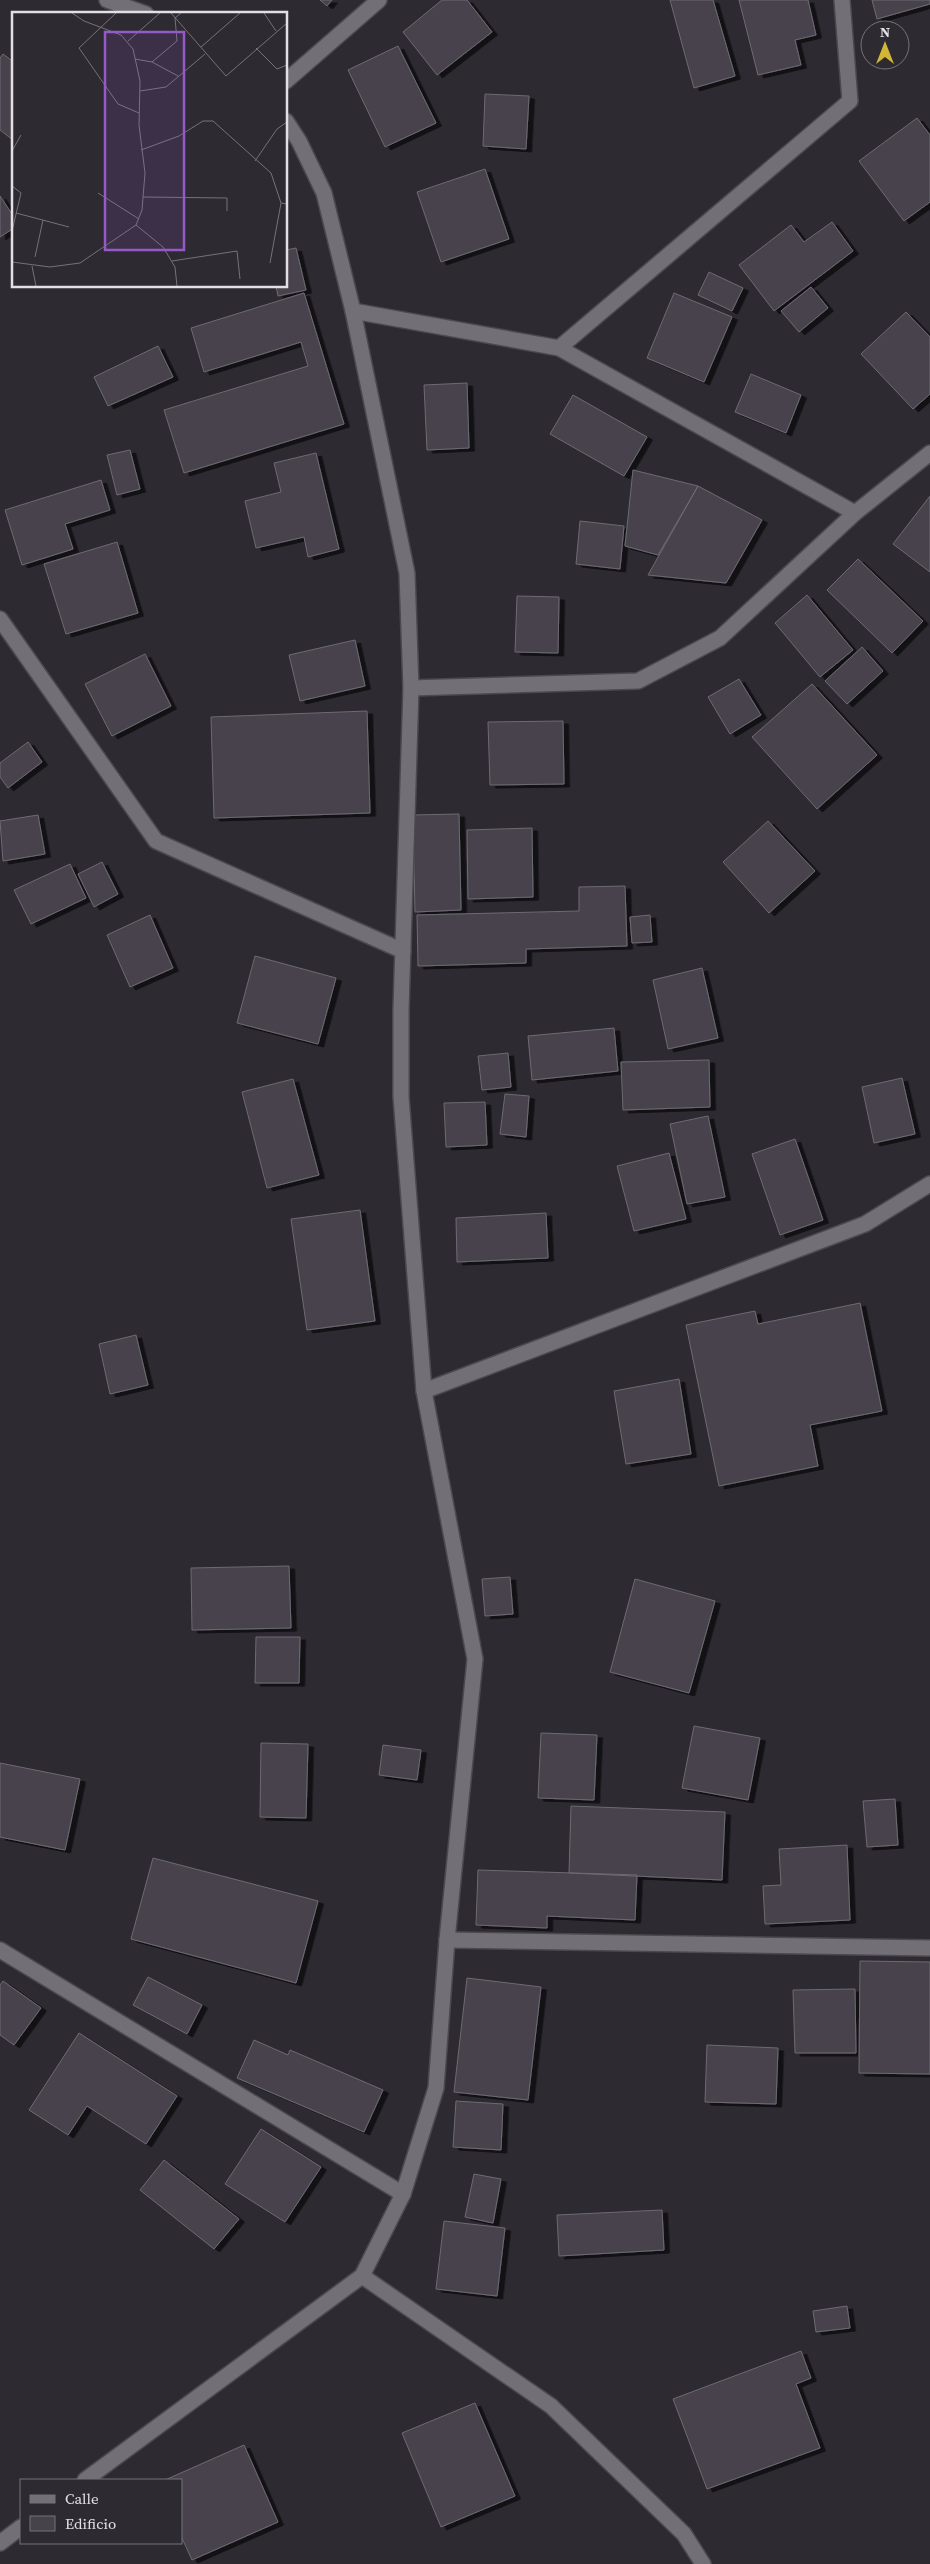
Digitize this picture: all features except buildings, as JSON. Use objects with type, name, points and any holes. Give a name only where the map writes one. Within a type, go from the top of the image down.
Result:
[{"type":"street","points":[[107,0],[140,12]]},
{"type":"street","points":[[288,79],[379,0]]},
{"type":"street","points":[[558,348],[850,101],[842,0]]},
{"type":"street","points":[[86,2479],[362,2276],[403,2194],[436,2088],[447,1940],[475,1659],[424,1391],[401,1097],[403,951],[411,688],[407,573],[353,311],[324,193],[299,141],[288,124]]},
{"type":"street","points":[[353,311],[558,348],[854,513]]},
{"type":"street","points":[[411,688],[638,681],[720,638],[854,513],[930,453]]},
{"type":"street","points":[[0,619],[156,841],[403,951]]},
{"type":"street","points":[[424,1391],[865,1224],[930,1184]]},
{"type":"street","points":[[447,1940],[930,1948]]},
{"type":"street","points":[[0,1950],[403,2194]]},
{"type":"street","points":[[362,2276],[551,2406],[684,2534],[704,2564]]},
{"type":"street","points":[[0,2543],[20,2528]]}]
